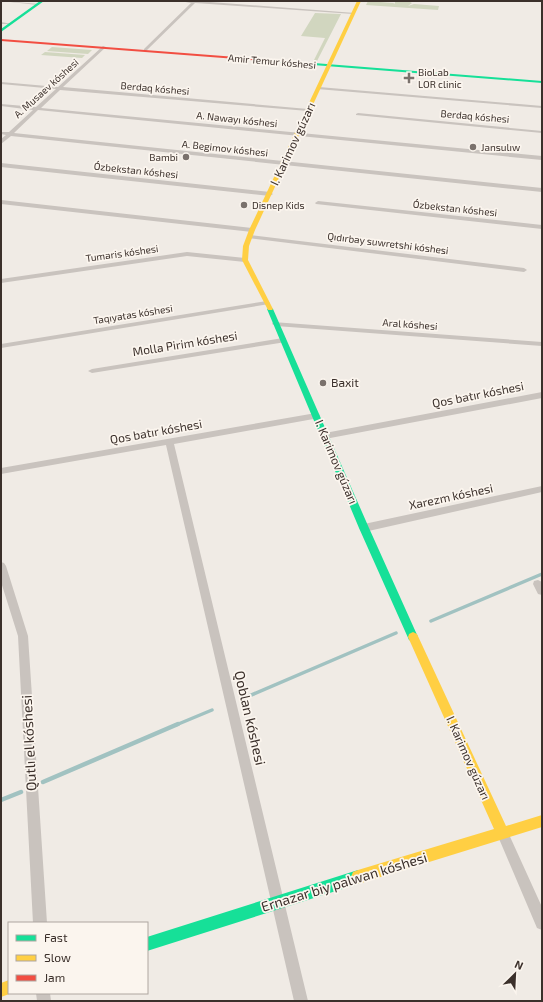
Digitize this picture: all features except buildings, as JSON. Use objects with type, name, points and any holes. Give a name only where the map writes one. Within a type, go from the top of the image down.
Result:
[{"type":"street","points":[[1,1],[40,2]]},
{"type":"street","points":[[182,1],[218,2],[353,13]]},
{"type":"street","name":"I. Karimov gúzarı","points":[[359,1],[251,234],[246,246],[245,260],[267,303],[364,528],[542,923]]},
{"type":"street","points":[[1,31],[6,24],[40,2]]},
{"type":"street","points":[[146,50],[194,2]]},
{"type":"street","name":"Amir Temur kóshesi","points":[[1,40],[146,50],[542,82]]},
{"type":"street","name":"A. Musaev kóshesi","points":[[1,142],[104,47]]},
{"type":"street","name":"Berdaq kóshesi","points":[[1,83],[308,110]]},
{"type":"street","points":[[319,88],[542,107]]},
{"type":"street","name":"A. Nawayı kóshesi","points":[[1,106],[542,158]]},
{"type":"street","name":"Berdaq kóshesi","points":[[358,114],[542,132]]},
{"type":"street","name":"A. Begimov kóshesi","points":[[1,133],[542,190]]},
{"type":"street","name":"Ózbekstan kóshesi","points":[[1,164],[270,194]]},
{"type":"street","name":"Qıdırbay suwretshi kóshesi","points":[[1,202],[524,270]]},
{"type":"street","name":"Ózbekstan kóshesi","points":[[318,203],[542,227]]},
{"type":"street","name":"Tumaris kóshesi","points":[[1,281],[187,254],[245,260]]},
{"type":"street","name":"Taqıyatas kóshesi","points":[[1,346],[267,303]]},
{"type":"street","name":"Aral kóshesi","points":[[276,324],[542,344]]},
{"type":"street","name":"Molla Pirim kóshesi","points":[[92,371],[283,340]]},
{"type":"street","name":"Qos batır kóshesi","points":[[325,436],[542,395]]},
{"type":"street","name":"Qos batır kóshesi","points":[[1,471],[316,416]]},
{"type":"street","name":"Qoblan kóshesi","points":[[169,441],[301,1001]]},
{"type":"street","name":"Xarezm kóshesi","points":[[364,528],[542,489]]},
{"type":"street","name":"Qutlı el kóshesi","points":[[1,566],[23,636],[40,922]]},
{"type":"street","name":"Ernazar biy palwan kóshesi","points":[[148,944],[542,821]]},
{"type":"green space","points":[[368,1],[395,4],[395,2],[408,1],[412,3],[408,6],[414,4],[439,6],[438,10],[366,5]]},
{"type":"green space","points":[[315,13],[341,14],[317,61],[314,60],[325,38],[301,36]]},
{"type":"green space","points":[[52,47],[92,50],[88,54],[47,51]]},
{"type":"green space","points":[[45,52],[85,55],[82,58],[41,55]]},
{"type":"waterway","points":[[431,621],[542,574]]},
{"type":"waterway","points":[[242,699],[396,633]]},
{"type":"waterway","points":[[176,725],[212,710]]},
{"type":"waterway","points":[[43,782],[178,724]]},
{"type":"waterway","points":[[1,800],[21,792]]},
{"type":"traffic: fast","points":[[1,31],[42,1]]},
{"type":"traffic: fast","points":[[276,61],[542,82]]},
{"type":"traffic: fast","points":[[270,309],[364,528],[413,637]]},
{"type":"traffic: fast","points":[[148,944],[358,877]]},
{"type":"traffic: slow","points":[[270,309],[245,260],[246,246],[252,230],[359,1]]},
{"type":"traffic: slow","points":[[413,637],[503,834]]},
{"type":"traffic: slow","points":[[358,877],[542,821]]},
{"type":"traffic: slow","points":[[1,990],[8,987]]},
{"type":"traffic: jam","points":[[1,40],[276,61]]},
{"type":"place","name":"BioLab LOR clinic","points":[[409,78]]},
{"type":"place","name":"Jansulıw","points":[[473,147]]},
{"type":"place","name":"Bambi","points":[[186,157]]},
{"type":"place","name":"Disnep Kids","points":[[244,205]]},
{"type":"place","name":"Baxit","points":[[323,383]]}]
